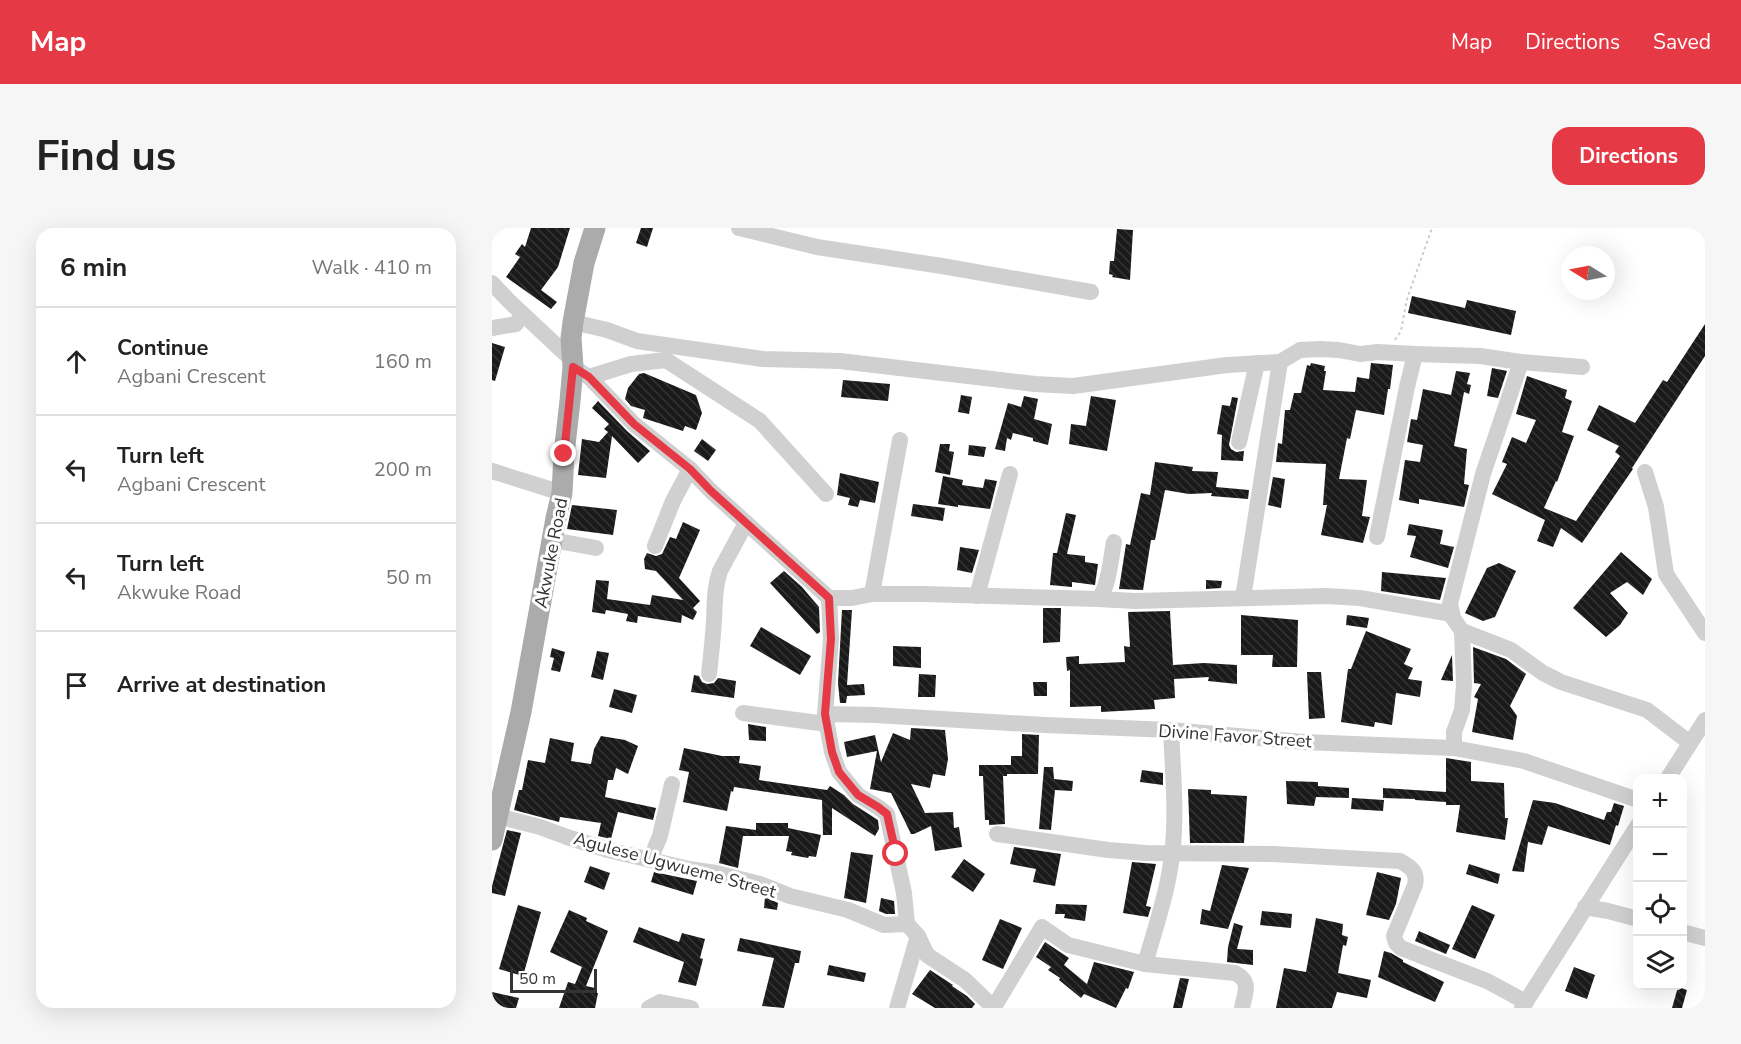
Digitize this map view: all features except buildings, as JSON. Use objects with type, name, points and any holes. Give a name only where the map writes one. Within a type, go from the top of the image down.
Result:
[{"type":"main road","name":"Akwuke Road","points":[[492,840],[521,712],[562,493],[564,454],[578,368],[571,338],[585,263],[595,228]]},
{"type":"street","points":[[739,228],[817,247],[1091,292]]},
{"type":"street","points":[[492,283],[634,424],[690,469],[711,491],[829,598],[852,598],[872,594],[1135,601],[1326,596],[1360,598],[1452,614]]},
{"type":"street","points":[[492,328],[516,324],[522,314]]},
{"type":"street","points":[[573,322],[607,330],[668,353],[760,421],[826,495]]},
{"type":"street","points":[[578,368],[631,364],[668,353],[840,361],[1035,384],[1073,386],[1227,365],[1280,362],[1300,350],[1320,349],[1360,354],[1386,352],[1480,356],[1582,367]]},
{"type":"street","points":[[1377,537],[1415,354]]},
{"type":"street","points":[[1243,598],[1280,362]]},
{"type":"street","points":[[1454,748],[1454,732],[1462,710],[1464,685],[1462,631],[1453,618],[1450,604],[1480,485],[1521,362]]},
{"type":"street","points":[[1239,442],[1257,363]]},
{"type":"street","points":[[872,594],[900,440]]},
{"type":"street","points":[[655,546],[673,501],[690,469]]},
{"type":"street","points":[[492,471],[562,493]]},
{"type":"street","points":[[1645,472],[1656,507],[1665,574],[1705,633]]},
{"type":"street","points":[[977,596],[1010,474]]},
{"type":"street","points":[[709,674],[717,579],[746,523]]},
{"type":"street","points":[[552,540],[597,548]]},
{"type":"street","points":[[1098,599],[1105,588],[1114,542]]},
{"type":"street","points":[[829,598],[831,639],[826,719],[832,752],[839,772],[858,795],[887,814],[913,930],[927,955],[965,980],[994,1008],[1042,927],[1068,945],[1145,964],[1235,973],[1243,977],[1246,983],[1242,1008]]},
{"type":"street","points":[[1462,631],[1511,650],[1543,673],[1561,682],[1647,710],[1690,743]]},
{"type":"street","name":"Divine Favor Street","points":[[743,712],[826,719],[875,714],[1056,726],[1171,730],[1304,742],[1454,748],[1524,761],[1633,798]]},
{"type":"street","points":[[1671,774],[1705,720]]},
{"type":"street","points":[[1145,964],[1162,905],[1172,854],[1174,817],[1171,730]]},
{"type":"street","points":[[650,860],[660,836],[672,784]]},
{"type":"street","name":"Agulese Ugwueme Street","points":[[497,816],[540,827],[608,850],[760,884],[790,896],[848,910],[884,925],[913,930]]},
{"type":"street","points":[[997,834],[1108,850],[1172,854],[1273,854],[1400,861],[1411,867],[1417,878],[1394,936],[1396,943],[1401,948],[1487,981],[1524,1005],[1636,828]]},
{"type":"street","points":[[1584,907],[1633,918]]},
{"type":"street","points":[[902,1006],[913,930]]},
{"type":"street","points":[[1687,933],[1705,938]]},
{"type":"street","points":[[648,1008],[660,1002],[683,1006]]},
{"type":"path","points":[[1386,352],[1401,331],[1407,299],[1432,228]]},
{"type":"route","points":[[564,454],[573,367],[589,377],[634,424],[690,469],[711,491],[792,562],[829,598],[831,639],[825,714],[832,752],[839,772],[858,795],[887,814],[896,854]]}]
